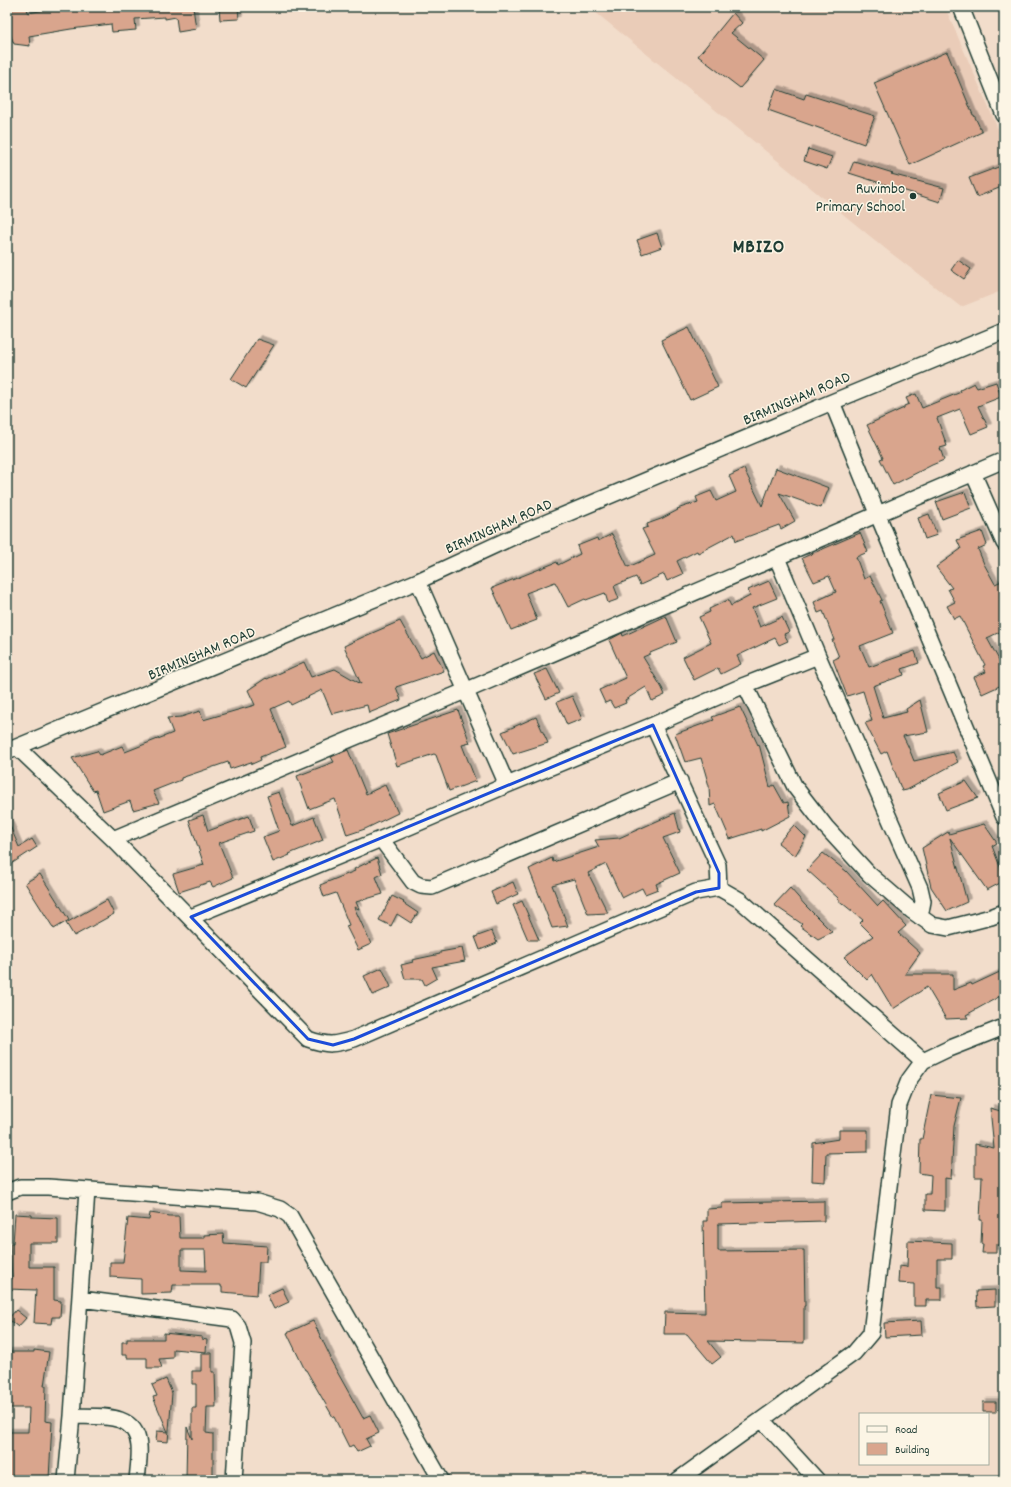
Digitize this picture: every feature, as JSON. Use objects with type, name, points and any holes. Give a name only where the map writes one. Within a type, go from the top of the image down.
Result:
[{"type":"street","points":[[961,7],[1004,115]]},
{"type":"street","name":"BIRMINGHAM ROAD","points":[[12,749],[418,581],[526,531],[1004,331]]},
{"type":"street","points":[[832,402],[877,514],[999,794],[1004,817]]},
{"type":"street","points":[[113,839],[465,691],[1004,460]]},
{"type":"street","points":[[972,473],[1004,543]]},
{"type":"street","points":[[777,558],[818,656],[920,888],[923,901],[920,917]]},
{"type":"street","points":[[418,581],[507,784]]},
{"type":"street","points":[[191,917],[381,839],[507,784],[818,656]]},
{"type":"street","points":[[745,685],[795,787],[826,828],[870,874],[920,917],[932,925],[948,928],[991,917],[1004,912]]},
{"type":"street","points":[[653,725],[718,865],[719,888]]},
{"type":"street","points":[[12,749],[113,839],[191,917],[308,1039],[318,1043],[332,1045],[354,1040],[696,892],[719,888],[740,900],[923,1061]]},
{"type":"street","points":[[381,839],[413,882],[421,886],[432,887],[680,781]]},
{"type":"street","points":[[678,1480],[854,1353],[870,1334],[899,1105],[909,1080],[923,1061],[948,1049],[1004,1027]]},
{"type":"street","points":[[7,1192],[20,1187],[87,1190],[257,1202],[280,1209],[290,1216],[441,1480]]},
{"type":"street","points":[[66,1480],[81,1299],[87,1190]]},
{"type":"street","points":[[81,1299],[232,1319],[238,1326],[243,1343],[234,1480]]},
{"type":"street","points":[[72,1416],[120,1419],[130,1424],[138,1439],[139,1448],[137,1480]]},
{"type":"street","points":[[762,1420],[817,1480]]},
{"type":"highlighted area","points":[[653,725],[719,873],[719,888],[696,892],[354,1039],[333,1045],[308,1039],[191,917]]},
{"type":"shaded area","name":"Ruvimbo Primary School","points":[[589,7],[945,7],[1004,143],[1004,290],[961,307],[887,250]]},
{"type":"building","points":[[7,7],[27,7],[28,13],[63,7],[193,7],[196,29],[178,32],[176,17],[165,19],[165,17],[135,19],[136,30],[112,32],[111,24],[71,29],[29,36],[30,46],[14,44],[7,26]]},
{"type":"building","points":[[219,7],[238,7],[239,19],[220,20]]},
{"type":"building","points":[[733,13],[742,23],[731,33],[764,60],[740,88],[698,56]]},
{"type":"building","points":[[947,52],[973,115],[982,132],[910,165],[874,83]]},
{"type":"building","points":[[776,89],[804,99],[806,94],[875,116],[864,144],[768,110]]},
{"type":"building","points":[[808,149],[832,157],[827,169],[804,161]]},
{"type":"building","points":[[854,161],[893,173],[891,174],[944,188],[940,202],[849,173]]},
{"type":"building","points":[[1001,166],[1004,174],[1004,186],[977,197],[969,178]]},
{"type":"building","points":[[657,233],[662,247],[642,254],[637,240]]},
{"type":"building","points":[[958,260],[971,269],[964,279],[951,270]]},
{"type":"building","points":[[689,327],[718,387],[690,400],[661,340]]},
{"type":"building","points":[[257,339],[274,345],[246,388],[231,379]]},
{"type":"building","points":[[996,382],[1001,397],[978,406],[988,427],[971,434],[960,409],[937,418],[947,446],[940,448],[944,460],[893,485],[880,459],[883,458],[867,425],[904,408],[904,406],[909,404],[906,398],[916,394],[922,408],[961,392],[960,390],[974,383],[977,388]]},
{"type":"building","points":[[776,468],[829,488],[821,508],[779,493],[795,521],[781,529],[779,525],[736,541],[734,534],[698,553],[697,551],[677,561],[683,574],[667,581],[664,574],[640,585],[636,577],[614,586],[619,599],[608,603],[605,593],[586,600],[585,599],[568,607],[555,582],[526,593],[537,620],[511,630],[492,588],[557,562],[558,565],[580,554],[577,546],[597,538],[598,541],[612,534],[628,567],[655,555],[642,529],[648,527],[647,524],[661,519],[678,510],[677,509],[698,502],[696,497],[711,491],[716,501],[736,492],[729,476],[744,469],[762,506]]},
{"type":"building","points":[[965,492],[971,508],[942,519],[936,502]]},
{"type":"building","points":[[929,514],[937,535],[925,539],[918,518]]},
{"type":"building","points":[[982,531],[987,545],[978,549],[984,564],[995,584],[1004,580],[1004,630],[987,638],[1004,669],[1004,684],[982,694],[974,677],[986,672],[983,666],[985,665],[960,616],[954,619],[947,606],[955,602],[948,589],[952,588],[936,567],[961,549],[957,540]]},
{"type":"building","points":[[860,533],[868,552],[856,557],[864,579],[870,576],[882,600],[880,601],[893,633],[860,646],[869,667],[915,651],[919,663],[902,669],[904,675],[873,686],[883,718],[907,712],[906,709],[920,700],[928,732],[903,736],[914,761],[953,752],[958,762],[907,790],[902,791],[887,751],[881,754],[865,723],[872,721],[863,691],[847,696],[833,660],[839,657],[832,640],[834,640],[823,611],[818,613],[814,602],[836,592],[829,576],[814,582],[802,558]]},
{"type":"building","points":[[769,581],[777,598],[752,608],[760,627],[782,617],[789,632],[784,634],[788,641],[779,645],[775,638],[737,656],[741,664],[721,674],[718,668],[694,680],[683,657],[711,643],[699,617],[710,612],[709,609],[728,600],[731,606],[750,596],[748,590]]},
{"type":"building","points":[[666,616],[677,642],[643,657],[665,695],[652,701],[646,687],[625,700],[626,703],[614,708],[610,701],[605,703],[599,690],[626,678],[609,640],[622,633],[623,636]]},
{"type":"building","points":[[400,621],[421,658],[434,651],[444,671],[396,687],[401,700],[369,713],[367,705],[332,714],[322,690],[291,705],[289,701],[271,709],[286,747],[260,757],[261,760],[252,764],[251,762],[230,769],[228,762],[181,778],[181,780],[153,791],[159,803],[133,810],[130,801],[103,811],[96,790],[93,791],[72,758],[97,751],[100,755],[122,746],[125,752],[173,733],[167,718],[181,717],[200,711],[203,720],[255,705],[248,690],[266,678],[267,679],[304,662],[311,677],[335,669],[361,684],[344,646]]},
{"type":"building","points":[[547,669],[559,693],[546,699],[534,674]]},
{"type":"building","points":[[572,696],[582,719],[567,725],[557,702]]},
{"type":"building","points":[[740,707],[758,745],[759,744],[770,787],[774,785],[784,803],[788,802],[790,816],[761,831],[761,829],[730,839],[715,804],[710,806],[709,786],[701,758],[685,762],[675,734],[714,720],[712,717]]},
{"type":"building","points":[[458,710],[470,743],[462,745],[476,781],[449,791],[436,755],[434,754],[397,766],[387,734]]},
{"type":"building","points":[[536,717],[548,743],[513,754],[502,732]]},
{"type":"building","points":[[348,750],[366,794],[385,785],[398,813],[365,829],[347,835],[335,799],[309,809],[297,776],[334,762],[331,757]]},
{"type":"building","points":[[966,781],[978,798],[946,810],[939,793]]},
{"type":"building","points":[[279,792],[292,826],[314,817],[323,840],[273,862],[263,837],[279,831],[267,796]]},
{"type":"building","points":[[675,813],[680,832],[663,838],[680,873],[656,884],[658,889],[645,894],[642,888],[622,898],[606,864],[588,873],[608,913],[588,914],[574,879],[552,885],[568,926],[552,928],[529,869],[552,858],[553,862],[599,847],[595,840],[619,838]]},
{"type":"building","points":[[203,815],[208,831],[249,816],[254,831],[219,843],[233,878],[213,887],[210,882],[179,892],[173,874],[204,865],[189,820]]},
{"type":"building","points":[[7,819],[19,847],[32,839],[37,847],[11,864],[7,857]]},
{"type":"building","points":[[984,824],[997,843],[992,846],[1004,877],[1004,881],[987,890],[950,838],[967,902],[947,911],[931,887],[922,848],[948,832],[949,834]]},
{"type":"building","points":[[794,825],[806,837],[795,856],[778,843]]},
{"type":"building","points":[[823,853],[846,871],[878,906],[883,901],[906,926],[898,933],[920,953],[905,974],[953,974],[953,990],[971,983],[972,985],[1004,970],[1004,994],[966,1015],[968,1018],[946,1019],[927,987],[893,1009],[872,974],[867,980],[844,957],[873,936],[860,923],[863,920],[837,899],[838,898],[807,870]]},
{"type":"building","points":[[377,858],[382,874],[376,877],[383,894],[356,902],[359,909],[354,907],[371,944],[358,950],[346,926],[349,925],[336,893],[324,897],[320,885],[355,871],[354,869]]},
{"type":"building","points":[[40,874],[69,920],[54,929],[25,883]]},
{"type":"building","points":[[513,882],[518,894],[496,904],[491,892]]},
{"type":"building","points":[[790,888],[832,932],[818,939],[800,926],[802,924],[774,905]]},
{"type":"building","points":[[392,896],[404,902],[403,903],[418,913],[411,923],[397,914],[391,926],[379,920]]},
{"type":"building","points":[[107,900],[114,914],[74,936],[66,923]]},
{"type":"building","points":[[522,901],[539,940],[528,940],[513,905]]},
{"type":"building","points":[[492,931],[497,943],[480,950],[475,937]]},
{"type":"building","points":[[462,948],[465,961],[432,967],[437,978],[425,985],[422,979],[405,979],[401,965],[413,962],[412,960],[440,954],[440,952]]},
{"type":"building","points":[[382,968],[391,987],[373,995],[364,976]]},
{"type":"building","points":[[931,1095],[961,1098],[954,1126],[951,1179],[945,1178],[945,1211],[925,1210],[925,1194],[930,1194],[931,1175],[919,1173],[920,1139],[922,1139]]},
{"type":"building","points":[[990,1108],[1004,1112],[1004,1245],[996,1245],[996,1253],[982,1253],[982,1220],[980,1220],[982,1177],[975,1177],[975,1144],[994,1148]]},
{"type":"building","points":[[839,1130],[868,1130],[868,1152],[826,1153],[825,1182],[812,1181],[813,1143],[839,1139]]},
{"type":"building","points":[[824,1201],[824,1221],[718,1224],[718,1251],[804,1250],[804,1343],[708,1341],[721,1357],[712,1364],[687,1334],[664,1334],[665,1312],[705,1313],[703,1221],[707,1221],[707,1209],[722,1208],[722,1203]]},
{"type":"building","points":[[150,1213],[179,1216],[180,1238],[204,1238],[204,1235],[223,1234],[224,1243],[267,1246],[266,1262],[259,1262],[257,1295],[222,1292],[221,1285],[173,1285],[172,1293],[141,1294],[141,1279],[110,1277],[110,1262],[123,1262],[128,1218],[149,1220]],"holes":[[[181,1250],[205,1250],[206,1271],[181,1270]]]},
{"type":"building","points":[[15,1214],[32,1215],[32,1217],[58,1218],[58,1243],[29,1243],[29,1267],[54,1267],[54,1300],[61,1301],[60,1317],[52,1317],[51,1324],[34,1323],[36,1290],[7,1289],[7,1279],[12,1279],[10,1243],[13,1243]]},
{"type":"building","points":[[908,1241],[952,1243],[952,1259],[937,1259],[937,1287],[942,1287],[942,1300],[926,1300],[926,1306],[914,1306],[914,1284],[898,1283],[899,1266],[907,1267]]},
{"type":"building","points":[[282,1288],[289,1302],[274,1309],[267,1295]]},
{"type":"building","points":[[995,1290],[995,1306],[977,1307],[976,1291]]},
{"type":"building","points":[[16,1310],[26,1318],[18,1327],[8,1319]]},
{"type":"building","points":[[313,1321],[331,1358],[330,1359],[363,1418],[370,1415],[379,1433],[366,1439],[370,1446],[357,1452],[353,1445],[349,1447],[334,1417],[305,1370],[287,1333]]},
{"type":"building","points":[[921,1321],[922,1335],[885,1337],[884,1323]]},
{"type":"building","points":[[164,1333],[202,1337],[202,1339],[207,1340],[206,1352],[173,1349],[173,1358],[159,1359],[162,1368],[147,1368],[147,1358],[127,1358],[127,1355],[122,1355],[122,1342],[127,1342],[127,1339],[164,1339]]},
{"type":"building","points":[[34,1350],[49,1352],[44,1386],[46,1386],[45,1421],[52,1422],[49,1479],[18,1477],[18,1480],[7,1480],[7,1432],[28,1432],[29,1408],[7,1408],[7,1352],[34,1352]]},
{"type":"building","points":[[201,1353],[212,1353],[212,1372],[215,1372],[216,1407],[207,1407],[206,1433],[213,1434],[213,1480],[186,1480],[187,1427],[192,1439],[192,1408],[196,1408],[196,1384],[192,1384],[192,1371],[201,1371]]},
{"type":"building","points":[[166,1379],[172,1393],[168,1442],[156,1441],[157,1431],[168,1432],[153,1397],[157,1396],[152,1385]]},
{"type":"building","points":[[983,1402],[996,1402],[996,1412],[983,1412]]},
{"type":"place","name":"Ruvimbo Primary School","points":[[913,196]]},
{"type":"district","name":"MBIZO","points":[[759,245]]}]
